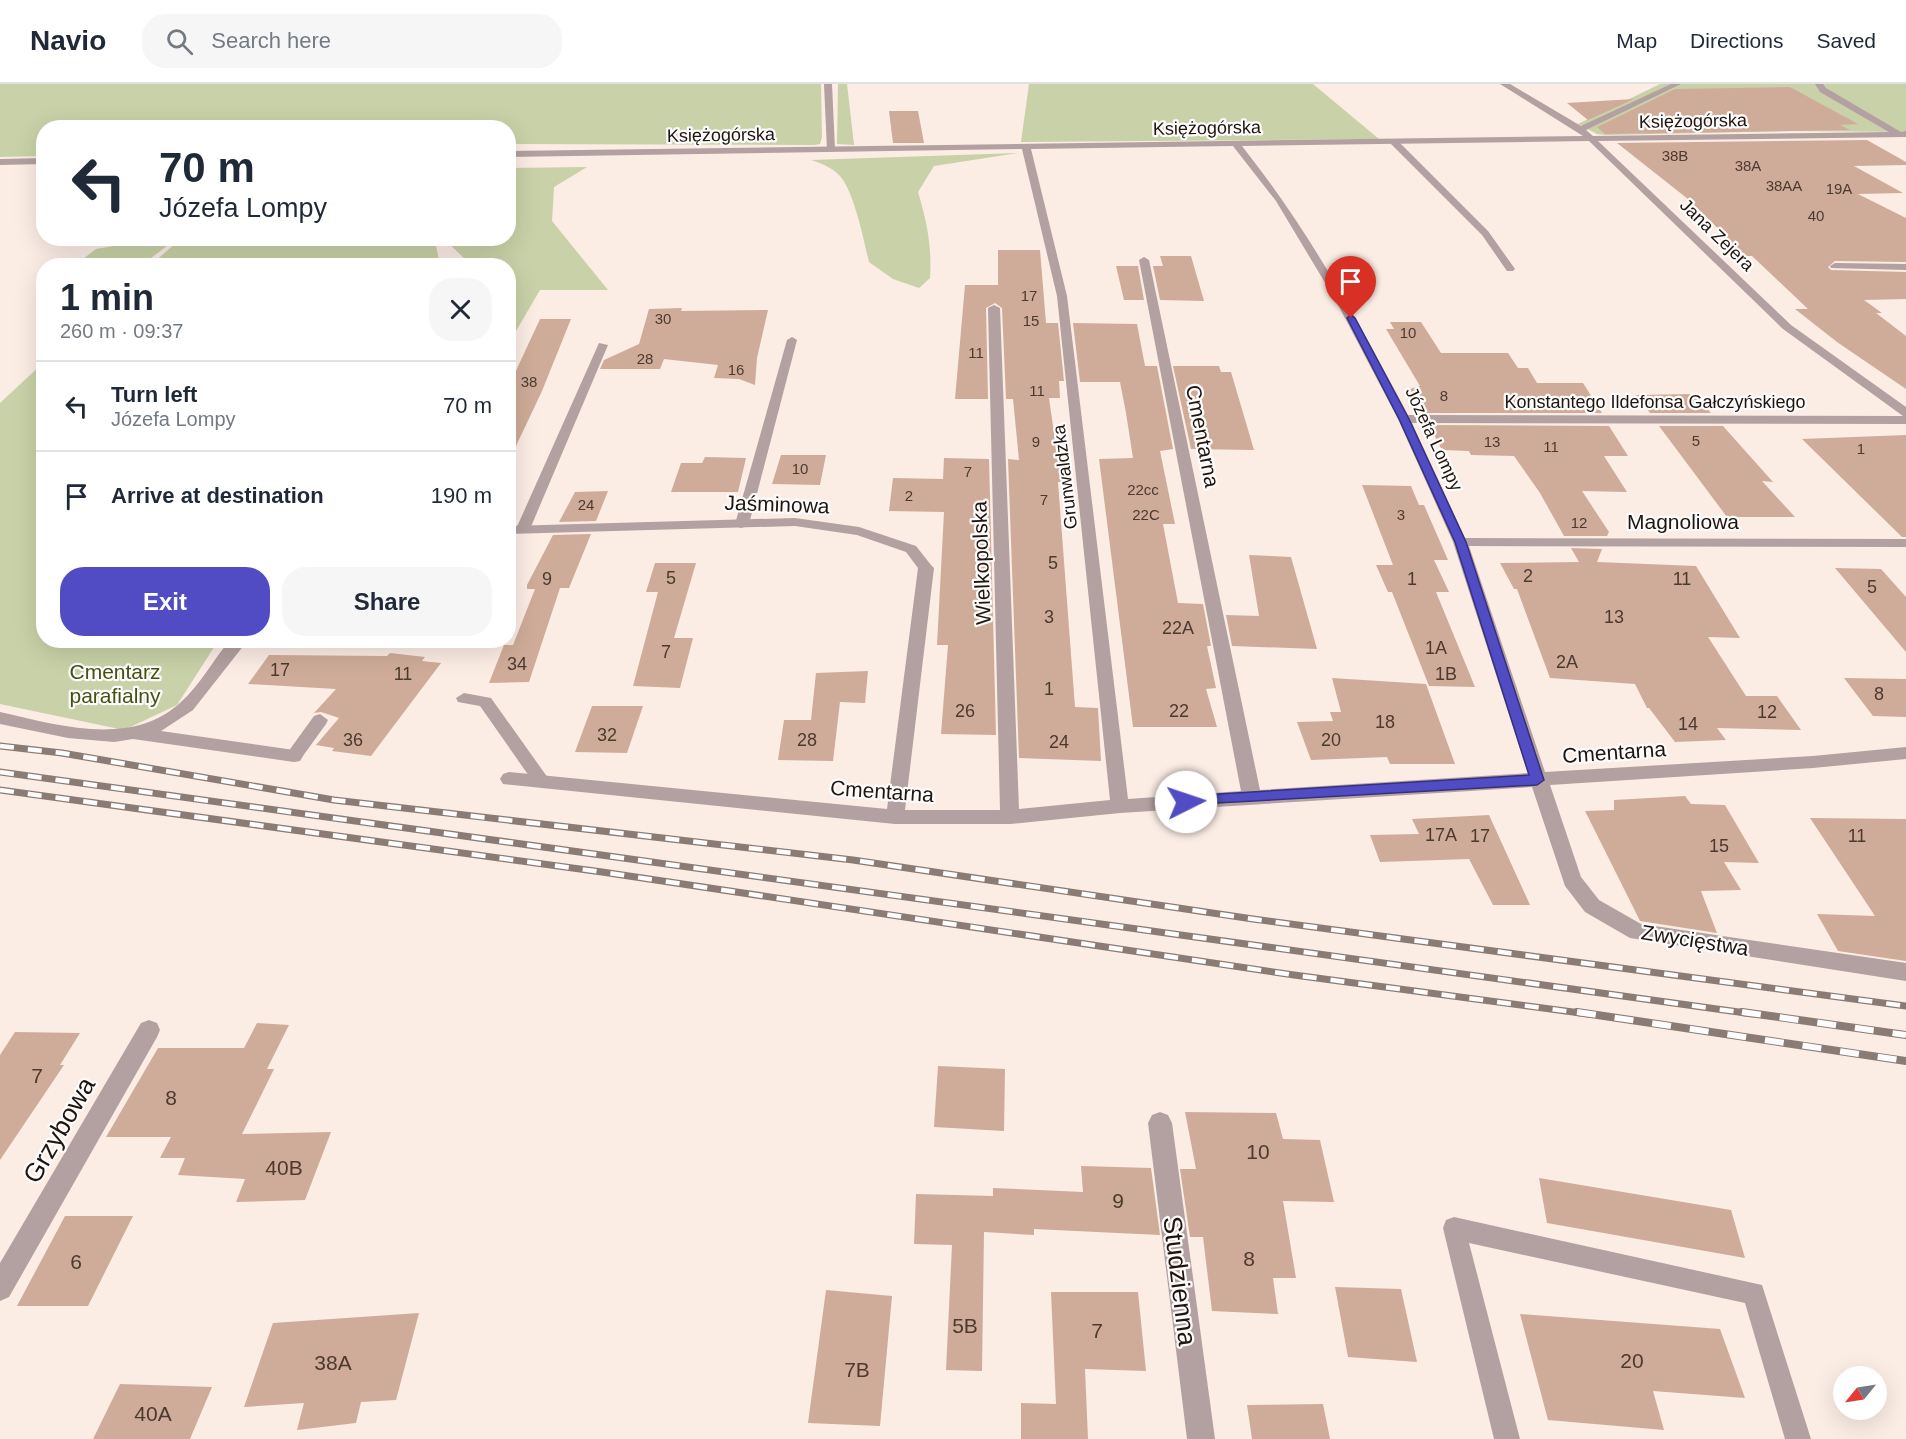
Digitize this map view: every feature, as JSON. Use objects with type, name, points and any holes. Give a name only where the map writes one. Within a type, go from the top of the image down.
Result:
[{"type":"street","name":"Jana Zejera","points":[[1504,84],[1581,129],[1787,327],[1906,413]]},
{"type":"street","points":[[1581,129],[1677,84]]},
{"type":"street","points":[[1817,84],[1904,136]]},
{"type":"street","name":"Księżogórska","points":[[516,154],[1904,136]]},
{"type":"street","name":"Józefa Lompy","points":[[1236,144],[1280,200],[1336,291],[1404,419],[1460,542],[1537,780]]},
{"type":"street","name":"Grunwaldzka","points":[[1026,147],[1062,296],[1120,806]]},
{"type":"street","points":[[0,162],[36,161]]},
{"type":"street","name":"Cmentarna","points":[[1144,260],[1252,798]]},
{"type":"street","points":[[1835,266],[1906,267]]},
{"type":"street","name":"Wielkopolska","points":[[994,308],[1010,818]]},
{"type":"street","name":"Konstantego Ildefonsa Gałczyńskiego","points":[[1404,419],[1906,420]]},
{"type":"street","name":"Jaśminowa","points":[[516,530],[795,522],[859,531],[910,549],[926,568],[895,817]]},
{"type":"street","name":"Magnoliowa","points":[[1460,542],[1906,543]]},
{"type":"street","points":[[136,734],[177,715],[197,695],[234,648]]},
{"type":"street","points":[[0,718],[61,731],[112,736],[136,734],[294,756]]},
{"type":"street","name":"Cmentarna","points":[[509,779],[895,817],[1010,818],[1120,806],[1813,762],[1906,753]]},
{"type":"street","name":"Zwycięstwa","points":[[1537,780],[1572,880],[1592,906],[1637,932],[1906,972]]},
{"type":"street","name":"Grzybowa","points":[[0,1288],[149,1030]]},
{"type":"street","name":"Studzienna","points":[[1160,1124],[1201,1439]]},
{"type":"lane","points":[[828,84],[831,150]]},
{"type":"lane","points":[[1394,142],[1485,233],[1510,269]]},
{"type":"lane","points":[[742,524],[792,340]]},
{"type":"lane","points":[[516,530],[603,345]]},
{"type":"lane","points":[[464,698],[485,702],[542,782]]},
{"type":"lane","points":[[294,756],[320,720]]},
{"type":"lane","points":[[1507,1439],[1454,1228],[1754,1293],[1798,1439]]},
{"type":"green space","points":[[0,84],[821,84],[822,137],[820,144],[814,145],[516,144],[516,120],[36,120],[36,156],[0,157]]},
{"type":"green space","points":[[838,84],[847,84],[854,145],[837,144]]},
{"type":"green space","points":[[1029,84],[1313,84],[1379,139],[1021,142]]},
{"type":"green space","points":[[1660,84],[1906,84],[1906,132],[1787,131],[1606,135],[1597,134],[1578,124]]},
{"type":"green space","points":[[1018,153],[934,166],[918,192],[928,235],[930,256],[930,278],[919,288],[893,279],[869,262],[858,217],[845,183],[834,171],[811,160]]},
{"type":"green space","points":[[587,167],[554,187],[552,221],[608,290],[540,290],[516,331],[516,258],[464,258],[451,246],[516,246],[516,168]]},
{"type":"green space","points":[[114,246],[167,246],[151,258],[84,258],[96,249]]},
{"type":"green space","points":[[172,246],[436,246],[439,258],[159,258]]},
{"type":"green space","name":"Cmentarz parafialny","points":[[36,370],[36,648],[214,648],[177,705],[124,730],[0,704],[0,403]]},
{"type":"building","points":[[1790,87],[1858,124],[1840,125],[1850,130],[1605,134],[1597,127],[1675,89]]},
{"type":"building","points":[[1634,99],[1588,120],[1567,103]]},
{"type":"building","points":[[889,111],[918,111],[924,143],[893,143]]},
{"type":"building","points":[[1867,140],[1906,162],[1906,165],[1854,166],[1903,193],[1858,194],[1906,218],[1906,262],[1835,261],[1828,267],[1831,270],[1906,272],[1906,299],[1864,300],[1882,313],[1876,313],[1906,336],[1906,389],[1837,342],[1795,309],[1808,309],[1752,256],[1746,256],[1688,199],[1617,143]]},
{"type":"building","points":[[998,250],[1040,250],[1046,323],[1058,323],[1064,381],[1059,381],[1060,398],[1049,398],[1061,482],[1058,482],[1075,707],[1098,708],[1101,761],[1019,758],[1008,459],[1019,460],[1013,399],[1006,399],[1002,308],[995,303],[986,308],[988,399],[955,399],[965,285],[998,285]]},
{"type":"building","points":[[1160,256],[1191,256],[1204,301],[1160,300],[1153,266],[1163,266]]},
{"type":"building","points":[[1116,266],[1138,266],[1144,300],[1124,300]]},
{"type":"building","points":[[682,308],[681,311],[768,310],[757,358],[755,385],[739,379],[714,378],[718,365],[664,359],[660,369],[600,369],[604,360],[639,344],[649,309]]},
{"type":"building","points":[[540,319],[571,319],[542,391],[516,446],[516,371]]},
{"type":"building","points":[[1390,322],[1421,322],[1441,353],[1508,353],[1518,368],[1528,368],[1537,383],[1583,383],[1602,413],[1422,413],[1410,389],[1420,386],[1386,329],[1394,329]]},
{"type":"building","points":[[1073,323],[1137,324],[1145,366],[1157,366],[1173,449],[1160,451],[1175,524],[1163,524],[1178,603],[1203,604],[1211,646],[1207,646],[1216,688],[1206,689],[1217,727],[1133,727],[1099,459],[1133,458],[1120,382],[1080,382]]},
{"type":"building","points":[[1173,366],[1219,366],[1221,372],[1231,372],[1254,450],[1191,449]]},
{"type":"building","points":[[1693,394],[1711,413],[1650,413],[1636,395]]},
{"type":"building","points":[[1429,425],[1609,426],[1628,456],[1604,456],[1627,492],[1582,491],[1609,532],[1607,536],[1564,536],[1540,493],[1514,456],[1471,455],[1469,451],[1442,450]]},
{"type":"building","points":[[1659,426],[1723,426],[1773,482],[1762,481],[1795,517],[1727,517]]},
{"type":"building","points":[[1906,435],[1906,537],[1902,537],[1802,439]]},
{"type":"building","points":[[781,455],[826,455],[820,485],[772,484]]},
{"type":"building","points":[[705,457],[746,458],[738,492],[671,492],[681,463],[702,463]]},
{"type":"building","points":[[944,458],[989,459],[996,735],[941,734],[948,645],[937,645],[944,512],[889,511],[893,478],[943,479]]},
{"type":"building","points":[[1362,485],[1411,486],[1419,505],[1424,505],[1448,560],[1434,560],[1449,592],[1436,592],[1475,687],[1429,686],[1392,592],[1388,592],[1376,565],[1393,565]]},
{"type":"building","points":[[608,491],[596,521],[559,522],[575,492]]},
{"type":"building","points":[[591,534],[569,588],[560,588],[529,682],[489,683],[503,648],[516,648],[516,637],[535,589],[527,589],[527,585],[553,535]]},
{"type":"building","points":[[1571,548],[1602,549],[1597,562],[1696,566],[1740,638],[1708,637],[1746,696],[1777,696],[1801,730],[1717,728],[1726,740],[1675,742],[1647,708],[1635,684],[1550,678],[1517,589],[1514,589],[1500,563],[1579,562]]},
{"type":"building","points":[[1249,555],[1291,557],[1317,649],[1232,646],[1226,615],[1259,616]]},
{"type":"building","points":[[655,563],[696,563],[674,638],[693,638],[680,688],[633,686],[658,592],[646,592]]},
{"type":"building","points":[[1835,568],[1881,569],[1906,597],[1906,652]]},
{"type":"building","points":[[390,653],[425,657],[422,661],[441,663],[371,756],[332,751],[334,748],[316,745],[339,718],[321,712],[314,713],[336,689],[248,684],[269,655],[387,656]]},
{"type":"building","points":[[868,671],[865,703],[840,702],[833,761],[778,760],[784,720],[811,720],[816,673]]},
{"type":"building","points":[[1332,678],[1426,684],[1455,764],[1390,764],[1387,757],[1311,760],[1297,722],[1333,721],[1330,712],[1341,712]]},
{"type":"building","points":[[1844,678],[1906,679],[1906,717],[1873,716]]},
{"type":"building","points":[[592,706],[643,706],[627,753],[575,752]]},
{"type":"building","points":[[1685,796],[1691,804],[1725,805],[1759,863],[1724,862],[1741,890],[1701,891],[1717,933],[1640,921],[1585,811],[1614,810],[1614,800]]},
{"type":"building","points":[[1489,815],[1530,905],[1493,905],[1469,859],[1380,862],[1370,835],[1419,834],[1412,819]]},
{"type":"building","points":[[1810,818],[1906,819],[1906,961],[1838,951],[1817,914],[1875,916]]},
{"type":"building","points":[[257,1023],[289,1025],[267,1069],[274,1069],[242,1134],[331,1132],[305,1200],[236,1202],[245,1179],[178,1175],[185,1158],[160,1158],[171,1137],[106,1137],[158,1048],[244,1048]]},
{"type":"building","points":[[15,1032],[80,1033],[60,1065],[64,1065],[0,1160],[0,1055]]},
{"type":"building","points":[[938,1066],[1005,1069],[1004,1131],[934,1127]]},
{"type":"building","points":[[1185,1112],[1276,1113],[1283,1139],[1320,1140],[1334,1202],[1283,1201],[1296,1278],[1273,1278],[1278,1314],[1212,1311],[1203,1237],[1190,1237],[1180,1169],[1196,1169]]},
{"type":"building","points":[[1081,1166],[1151,1168],[1160,1235],[1034,1229],[1034,1235],[984,1232],[982,1371],[946,1370],[952,1245],[914,1244],[916,1194],[993,1196],[993,1188],[1083,1192]]},
{"type":"building","points":[[1539,1178],[1731,1210],[1745,1258],[1547,1223]]},
{"type":"building","points":[[65,1216],[133,1216],[88,1306],[17,1306]]},
{"type":"building","points":[[1335,1287],[1401,1289],[1417,1362],[1348,1357]]},
{"type":"building","points":[[826,1290],[892,1296],[880,1426],[808,1423]]},
{"type":"building","points":[[1051,1292],[1138,1292],[1146,1371],[1085,1369],[1088,1439],[1021,1439],[1021,1403],[1056,1404]]},
{"type":"building","points":[[419,1313],[396,1400],[361,1402],[356,1423],[297,1430],[304,1403],[244,1407],[273,1323]]},
{"type":"building","points":[[1520,1314],[1720,1329],[1745,1398],[1653,1391],[1664,1430],[1548,1420]]},
{"type":"building","points":[[120,1384],[212,1387],[190,1439],[93,1439]]},
{"type":"building","points":[[1323,1404],[1330,1439],[1252,1439],[1247,1405]]},
{"type":"railway","points":[[0,746],[62,753],[334,800],[853,860],[1253,919],[1906,1006]]},
{"type":"railway","points":[[0,772],[1753,1014]]},
{"type":"railway","points":[[0,790],[602,872],[1294,975],[1588,1014]]},
{"type":"railway","points":[[1577,1012],[1906,1061]]},
{"type":"railway","points":[[1742,1012],[1906,1035]]},
{"type":"route","points":[[1186,802],[1537,780],[1460,542],[1404,419],[1351,318]]}]
